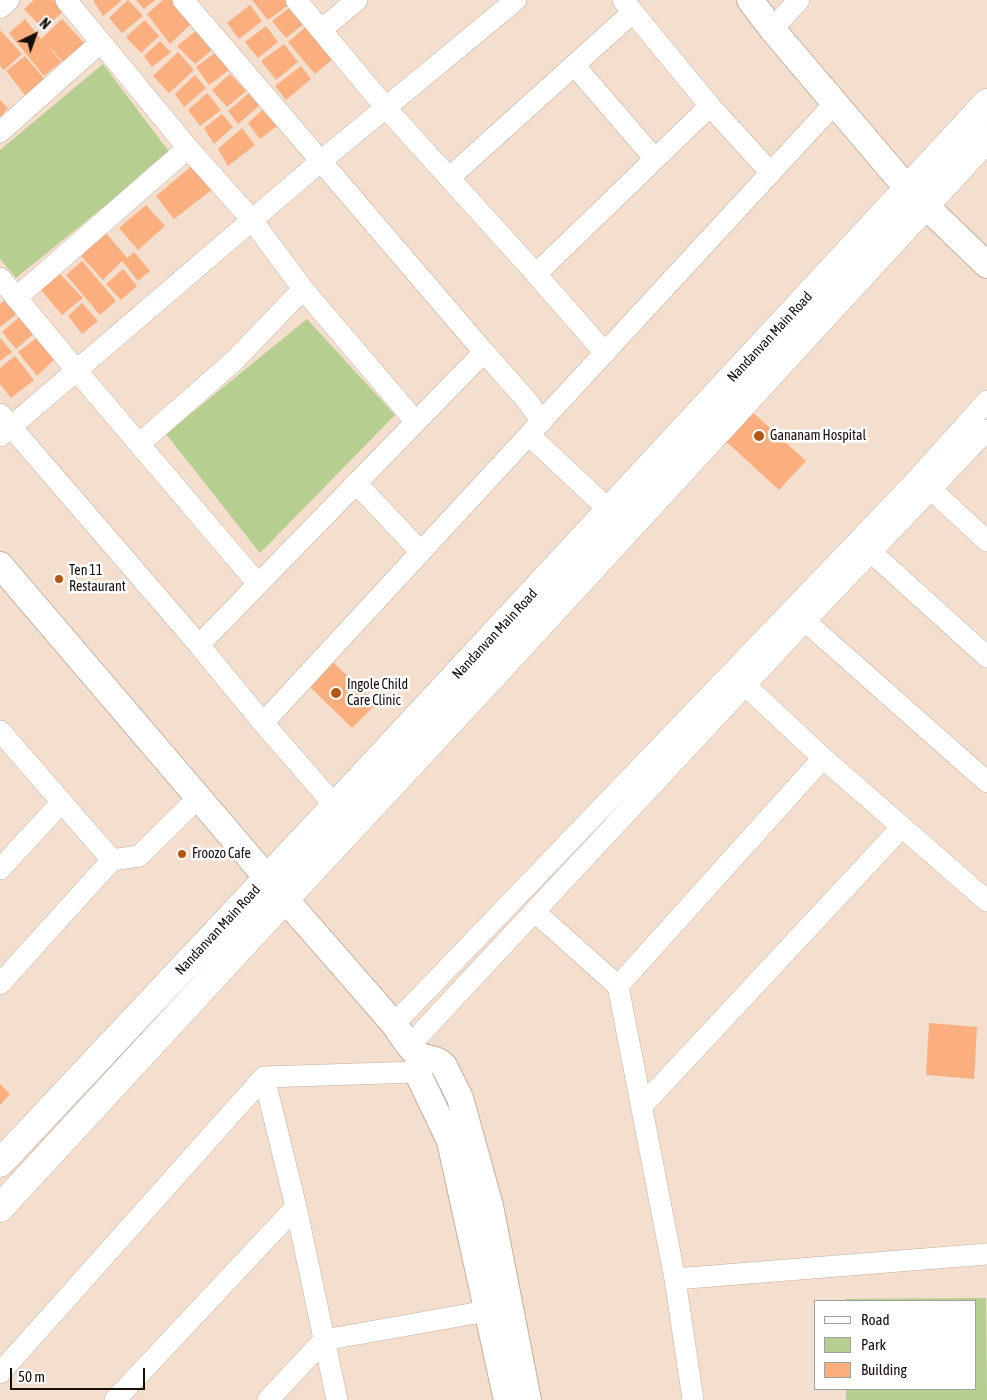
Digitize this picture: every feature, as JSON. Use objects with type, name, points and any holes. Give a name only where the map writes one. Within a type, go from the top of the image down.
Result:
[{"type":"main road","name":"Nandanvan Main Road","points":[[0,1163],[267,877],[344,816],[609,510],[916,197],[987,103]]},
{"type":"main road","points":[[0,1208],[284,899],[344,816],[510,658],[916,197],[987,138]]},
{"type":"street","points":[[0,8],[9,0]]},
{"type":"street","points":[[66,0],[188,148],[252,220],[303,289],[416,422]]},
{"type":"street","points":[[183,0],[528,402],[535,429],[609,510]]},
{"type":"street","points":[[296,0],[386,108],[605,353]]},
{"type":"street","points":[[321,30],[358,0]]},
{"type":"street","points":[[344,816],[198,645],[4,426],[77,371],[321,161],[516,0]]},
{"type":"street","points":[[750,0],[916,197],[987,265]]},
{"type":"street","points":[[772,28],[799,0]]},
{"type":"street","points":[[449,178],[574,66],[628,6],[710,106],[771,173]]},
{"type":"street","points":[[0,132],[100,42]]},
{"type":"street","points":[[574,66],[655,159]]},
{"type":"street","points":[[263,723],[836,102]]},
{"type":"street","points":[[536,274],[710,106]]},
{"type":"street","points":[[16,298],[188,148]]},
{"type":"street","points":[[0,278],[258,584]]},
{"type":"street","points":[[139,444],[234,361],[303,289]]},
{"type":"street","points":[[198,645],[484,352]]},
{"type":"street","points":[[394,1024],[865,546],[924,484],[985,407]]},
{"type":"street","points":[[924,484],[987,430]]},
{"type":"street","points":[[356,484],[421,552]]},
{"type":"street","points":[[924,484],[987,541]]},
{"type":"street","points":[[415,1057],[424,1031],[805,621],[865,546]]},
{"type":"street","points":[[865,546],[987,657]]},
{"type":"street","points":[[0,565],[284,899],[394,1024],[415,1057],[450,1141],[507,1400]]},
{"type":"street","points":[[805,621],[987,782]]},
{"type":"street","points":[[745,685],[823,758],[987,901]]},
{"type":"street","points":[[2,737],[112,860]]},
{"type":"street","points":[[618,986],[823,758]]},
{"type":"street","points":[[0,984],[112,860],[140,856],[199,797]]},
{"type":"street","points":[[0,869],[62,802]]},
{"type":"street","points":[[642,1106],[902,827]]},
{"type":"street","points":[[534,911],[618,986],[675,1279],[693,1400]]},
{"type":"street","points":[[0,1373],[264,1077],[415,1057],[440,1062],[444,1066],[460,1098],[490,1206],[528,1400]]},
{"type":"street","points":[[264,1077],[296,1207],[337,1400]]},
{"type":"street","points":[[116,1400],[296,1207]]},
{"type":"street","points":[[675,1279],[987,1254]]},
{"type":"street","points":[[268,1400],[324,1340],[487,1311]]},
{"type":"green space","points":[[103,64],[170,153],[16,278],[0,259],[0,150]]},
{"type":"green space","points":[[307,319],[395,415],[260,553],[166,434]]},
{"type":"green space","points":[[986,1298],[987,1400],[846,1400],[846,1390],[977,1390],[977,1300],[845,1299]]},
{"type":"building","points":[[34,0],[54,0],[64,11],[43,29],[24,9]]},
{"type":"building","points":[[93,0],[122,0],[103,16]]},
{"type":"building","points":[[128,0],[143,16],[122,33],[109,18]]},
{"type":"building","points":[[136,0],[155,0],[144,9]]},
{"type":"building","points":[[163,0],[172,0],[191,24],[170,44],[147,14]]},
{"type":"building","points":[[252,0],[289,0],[291,3],[268,20]]},
{"type":"building","points":[[250,5],[262,21],[239,39],[227,23]]},
{"type":"building","points":[[293,5],[306,22],[286,38],[272,21]]},
{"type":"building","points":[[25,19],[41,39],[62,19],[85,44],[64,63],[44,41],[61,62],[44,76],[9,33]]},
{"type":"building","points":[[145,20],[159,36],[141,53],[126,37]]},
{"type":"building","points":[[308,25],[335,57],[315,74],[288,42]]},
{"type":"building","points":[[266,26],[278,42],[258,58],[245,42]]},
{"type":"building","points":[[0,30],[22,54],[4,70],[0,66]]},
{"type":"building","points":[[197,30],[213,49],[195,64],[177,46]]},
{"type":"building","points":[[160,41],[171,52],[152,67],[144,56]]},
{"type":"building","points":[[284,44],[298,62],[276,80],[261,61]]},
{"type":"building","points":[[178,52],[194,70],[169,93],[153,76]]},
{"type":"building","points":[[216,52],[229,70],[209,85],[196,67]]},
{"type":"building","points":[[25,56],[45,80],[25,95],[6,71]]},
{"type":"building","points":[[301,66],[311,79],[286,100],[275,86]]},
{"type":"building","points":[[230,74],[246,91],[227,107],[212,90]]},
{"type":"building","points":[[195,75],[206,88],[184,107],[175,94]]},
{"type":"building","points":[[207,93],[221,110],[200,126],[188,110]]},
{"type":"building","points":[[249,93],[259,106],[238,124],[228,111]]},
{"type":"building","points":[[0,100],[8,108],[0,117]]},
{"type":"building","points":[[262,110],[277,126],[260,139],[248,123]]},
{"type":"building","points":[[222,114],[233,127],[214,144],[204,128]]},
{"type":"building","points":[[242,128],[255,145],[228,166],[218,149]]},
{"type":"building","points":[[194,164],[214,188],[174,219],[156,196]]},
{"type":"building","points":[[146,205],[165,226],[138,250],[119,228]]},
{"type":"building","points":[[106,233],[127,258],[134,252],[150,271],[138,281],[122,261],[103,280],[81,256]]},
{"type":"building","points":[[82,261],[116,301],[100,315],[66,275]]},
{"type":"building","points":[[123,269],[137,286],[121,300],[106,284]]},
{"type":"building","points":[[60,274],[83,298],[62,315],[40,289]]},
{"type":"building","points":[[8,298],[19,312],[0,327],[0,304]]},
{"type":"building","points":[[82,303],[98,321],[82,334],[68,316]]},
{"type":"building","points":[[23,314],[37,331],[16,349],[2,332]]},
{"type":"building","points":[[42,334],[59,355],[37,376],[18,352]]},
{"type":"building","points":[[0,338],[12,352],[0,361]]},
{"type":"building","points":[[15,356],[34,380],[11,398],[0,384],[0,368]]},
{"type":"building","points":[[748,408],[806,461],[779,490],[721,437]]},
{"type":"building","points":[[332,661],[376,704],[352,728],[308,685]]},
{"type":"building","points":[[929,1023],[977,1027],[974,1079],[926,1075]]},
{"type":"building","points":[[0,1084],[10,1094],[0,1105]]},
{"type":"place","name":"Gananam Hospital","points":[[759,436]]},
{"type":"place","name":"Ten 11 Restaurant","points":[[59,579]]},
{"type":"place","name":"Ingole Child Care Clinic","points":[[336,693]]},
{"type":"place","name":"Froozo Cafe","points":[[182,854]]}]
